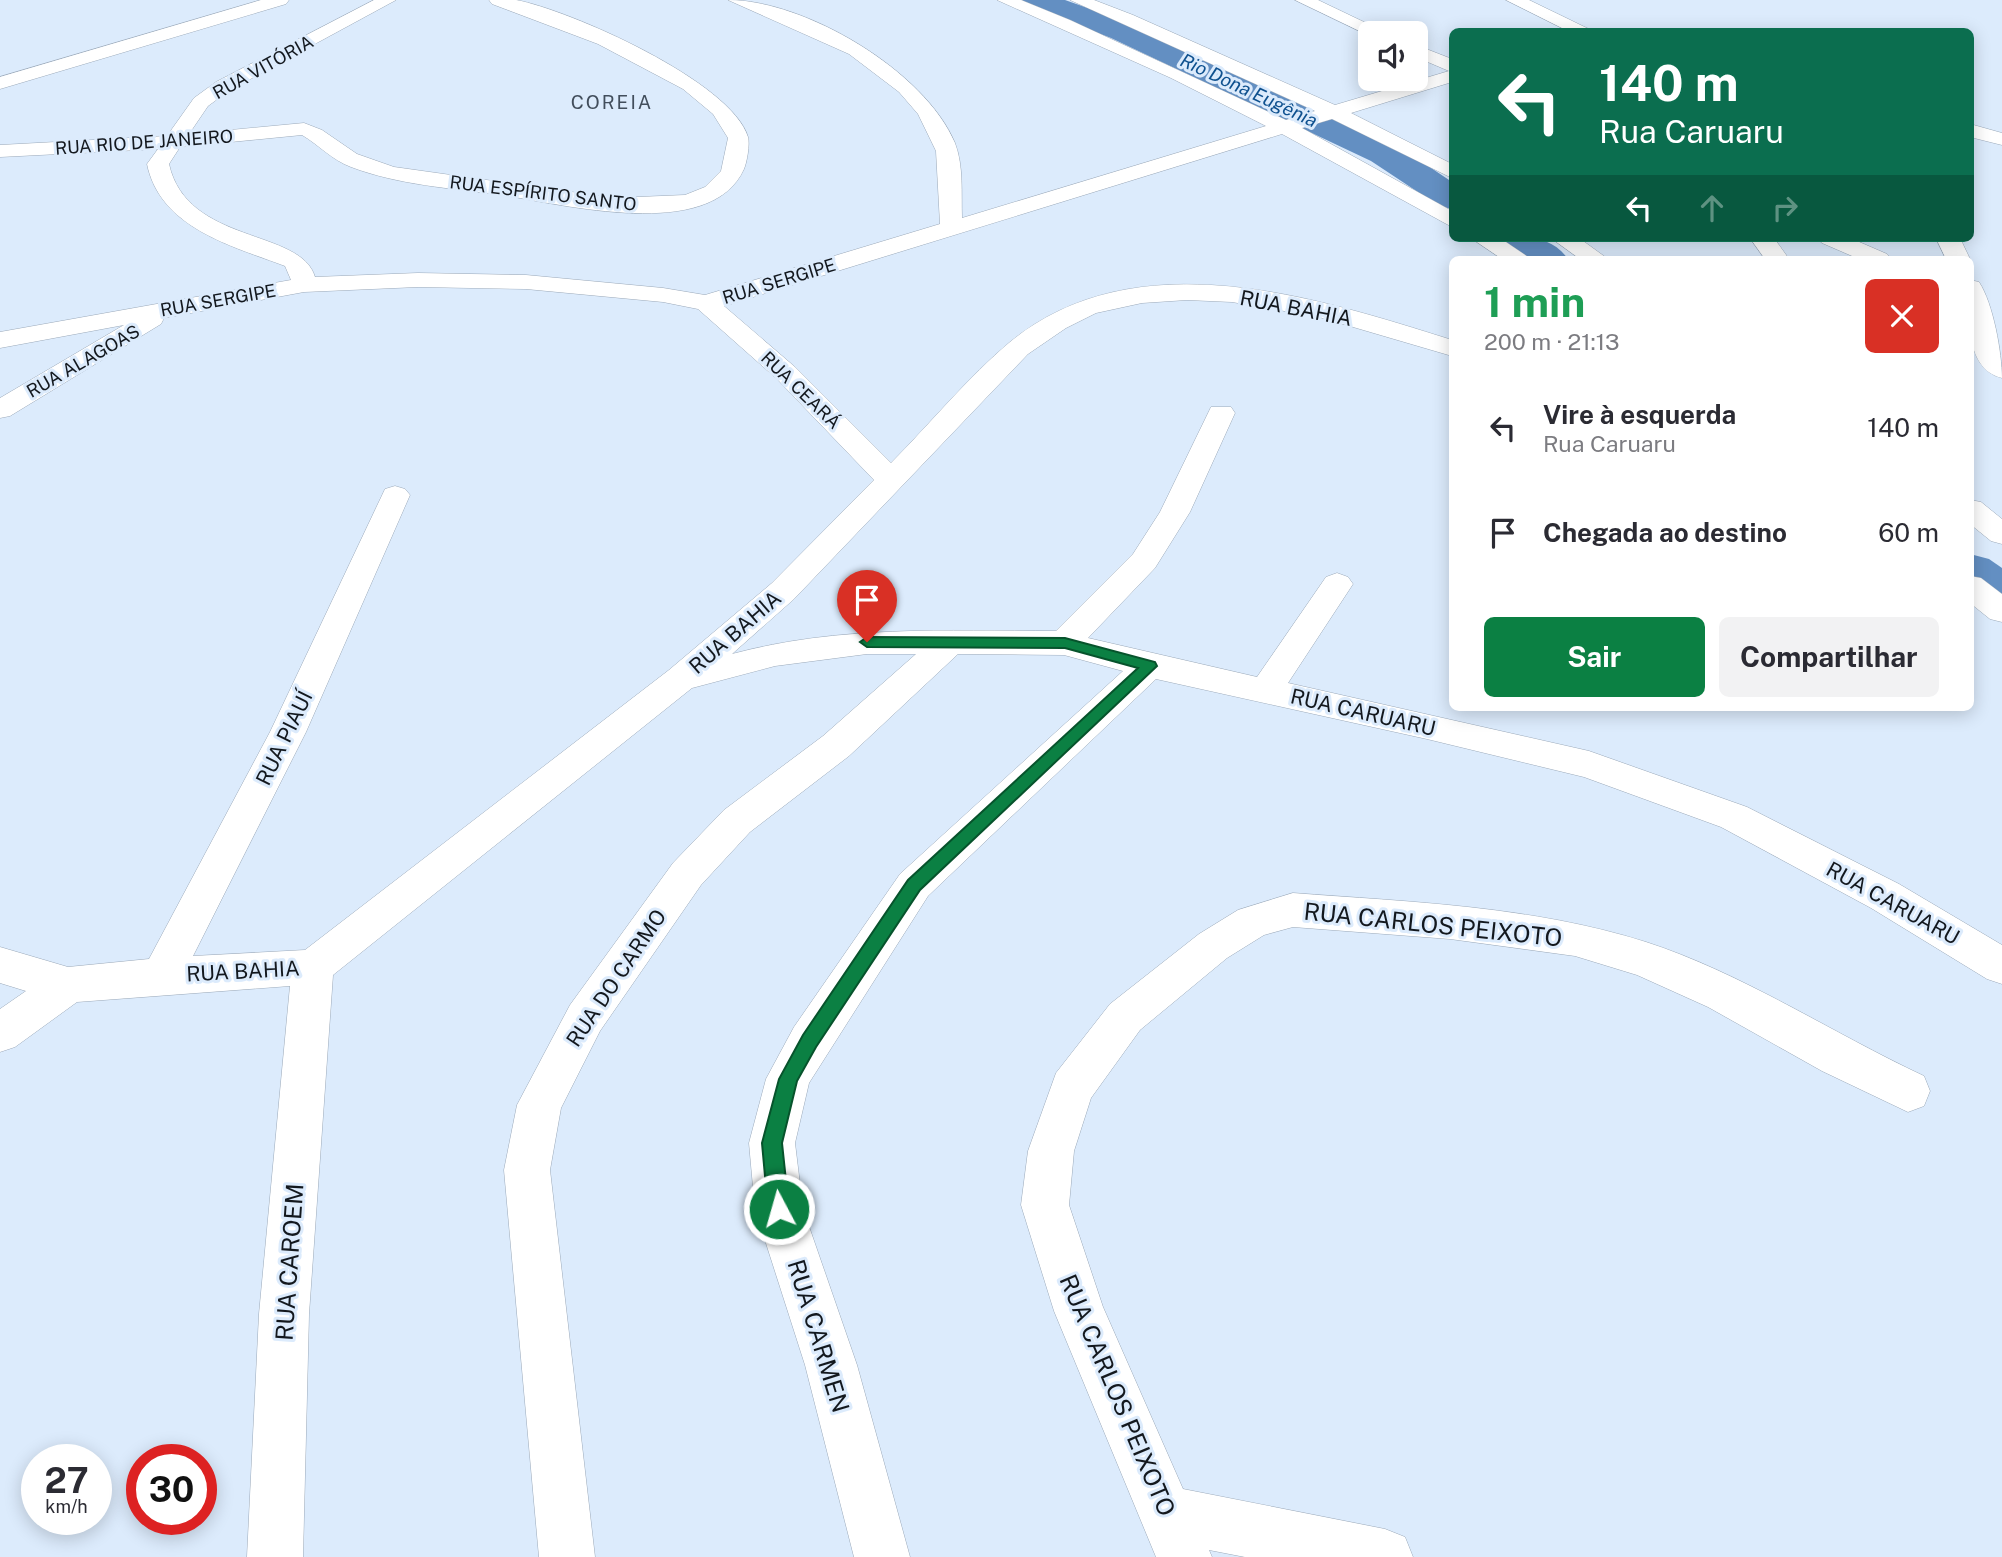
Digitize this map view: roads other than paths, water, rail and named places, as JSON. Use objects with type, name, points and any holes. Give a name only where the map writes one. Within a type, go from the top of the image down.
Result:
[{"type":"street","points":[[0,83],[280,0]]},
{"type":"street","name":"RUA VITÓRIA","points":[[304,285],[302,273],[294,261],[201,225],[186,214],[158,176],[158,164],[201,102],[223,86],[387,0]]},
{"type":"street","name":"RUA ESPÍRITO SANTO","points":[[288,130],[315,132],[344,156],[374,168],[424,179],[570,199],[632,206],[681,203],[707,195],[724,185],[737,163],[738,136],[720,110],[701,93],[678,76],[630,51],[498,0]]},
{"type":"street","points":[[737,0],[770,12],[877,61],[904,84],[943,140],[951,168],[949,209],[952,229]]},
{"type":"street","points":[[1006,0],[1188,77],[1295,126],[1449,218]]},
{"type":"street","points":[[1079,0],[1144,25],[1449,171]]},
{"type":"street","points":[[1304,0],[1358,24]]},
{"type":"street","points":[[1516,0],[1577,28]]},
{"type":"street","points":[[770,12],[793,4]]},
{"type":"street","points":[[1428,55],[1449,65]]},
{"type":"street","name":"RUA SERGIPE","points":[[0,340],[304,285],[418,280],[526,282],[663,295],[706,303],[1295,126],[1449,77]]},
{"type":"street","name":"RUA RIO DE JANEIRO","points":[[0,151],[171,142],[288,130]]},
{"type":"street","points":[[1974,131],[2002,139]]},
{"type":"street","points":[[1490,242],[1514,256]]},
{"type":"street","points":[[1569,242],[1591,256]]},
{"type":"street","points":[[1840,242],[1873,256]]},
{"type":"street","name":"RUA BAHIA","points":[[0,965],[68,985],[313,967],[681,679],[783,591],[1019,348],[1061,320],[1097,304],[1175,291],[1264,298],[1373,323],[1449,347]]},
{"type":"street","points":[[1974,296],[2002,312]]},
{"type":"street","name":"RUA CEARÁ","points":[[706,303],[786,373],[892,481]]},
{"type":"street","points":[[1974,306],[1980,337],[1992,360],[2002,370]]},
{"type":"street","name":"RUA ALAGOAS","points":[[0,410],[128,335],[164,309]]},
{"type":"street","points":[[1065,643],[1144,561],[1175,512],[1221,413]]},
{"type":"street","name":"RUA PIAUÍ","points":[[162,976],[288,733],[395,495]]},
{"type":"street","points":[[1974,512],[2002,534]]},
{"type":"street","points":[[1266,690],[1337,584]]},
{"type":"street","points":[[1974,589],[2002,611]]},
{"type":"street","name":"RUA CARUARU","points":[[681,679],[775,654],[867,642],[1065,643],[1149,666],[1266,690],[1589,765],[1734,817],[1885,896],[2002,966]]},
{"type":"street","name":"RUA DO CARMO","points":[[567,1557],[527,1170],[539,1105],[584,1018],[687,874],[737,821],[836,746],[950,642]]},
{"type":"street","name":"RUA CARMEN","points":[[882,1557],[831,1365],[779,1209],[772,1143],[788,1079],[809,1041],[914,885],[1149,666]]},
{"type":"street","name":"RUA CARLOS PEIXOTO","points":[[1176,1536],[1079,1311],[1070,1284],[1045,1205],[1051,1151],[1072,1088],[1125,1017],[1213,946],[1252,922],[1293,910],[1344,912],[1450,922],[1575,939],[1646,960],[1723,994],[1837,1057],[1908,1091]]},
{"type":"street","name":"RUA CAROEM","points":[[275,1557],[284,1314],[313,967]]},
{"type":"street","points":[[0,1033],[68,985]]},
{"type":"street","points":[[1176,1536],[1385,1557]]},
{"type":"waterway","name":"Rio Dona Eugênia","points":[[1037,0],[1122,31],[1384,153],[1449,196]]},
{"type":"waterway","name":"Rio Dona Eugênia","points":[[1521,242],[1543,256]]},
{"type":"waterway","name":"Rio Dona Eugênia","points":[[1974,575],[2002,594]]},
{"type":"district","name":"COREIA","points":[[612,102]]}]
